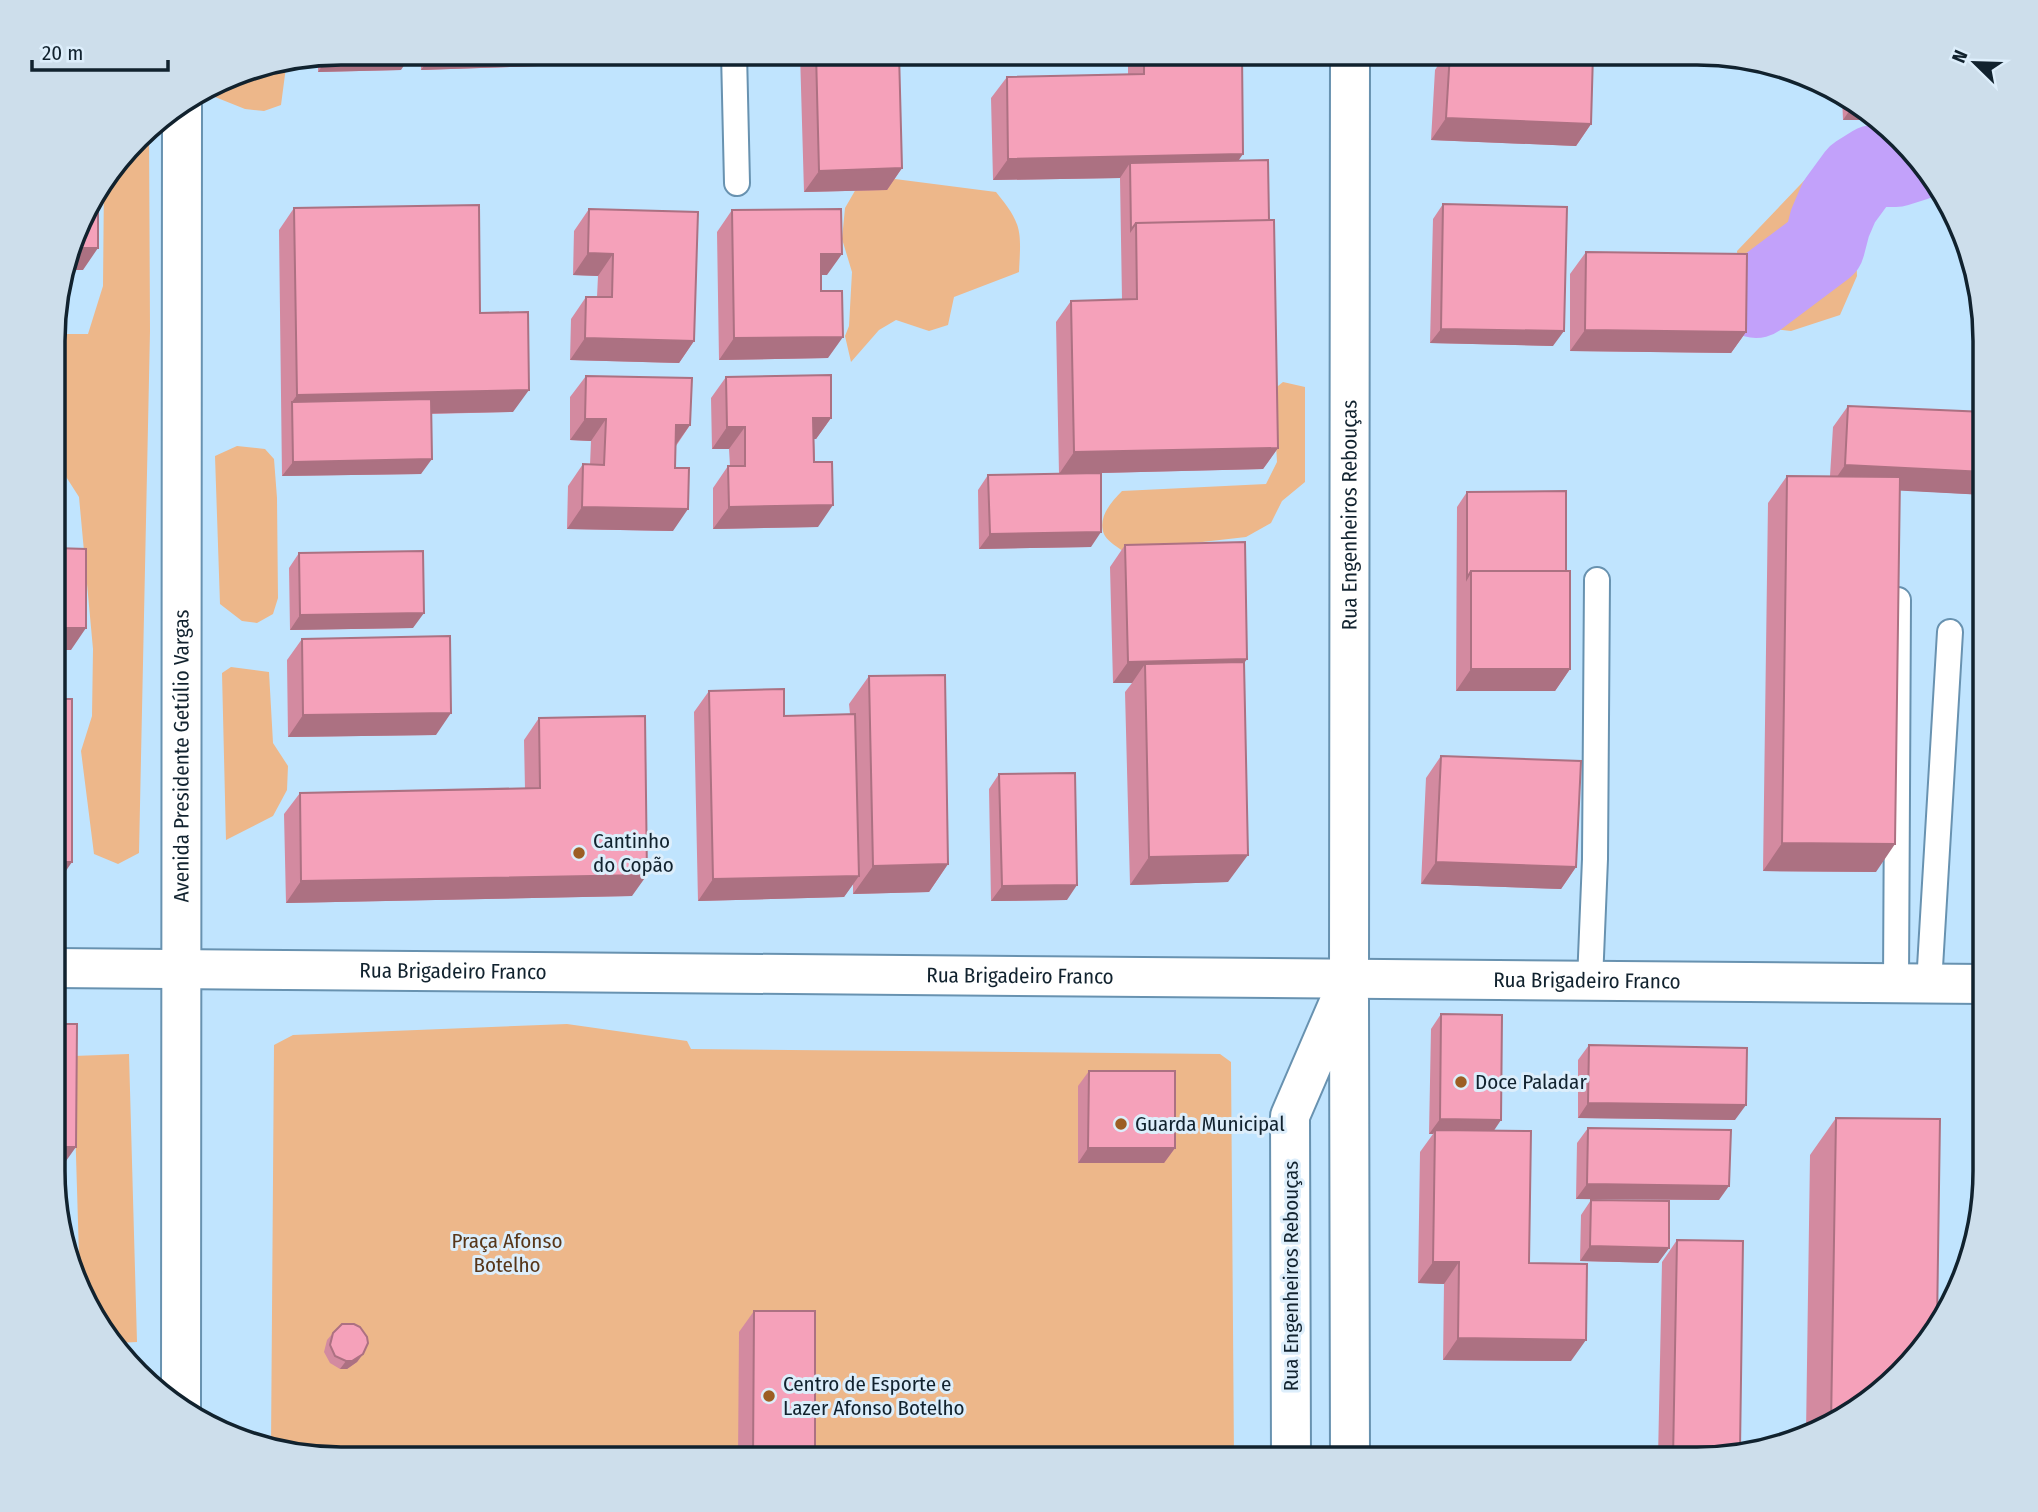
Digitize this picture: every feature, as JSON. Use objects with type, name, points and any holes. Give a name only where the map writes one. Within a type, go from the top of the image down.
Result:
[{"type":"main road","name":"Rua Engenheiros Rebouças","points":[[1350,65],[1350,1447]]},
{"type":"main road","name":"Avenida Presidente Getúlio Vargas","points":[[181,1396],[182,115]]},
{"type":"main road","name":"Rua Brigadeiro Franco","points":[[65,968],[1973,984]]},
{"type":"main road","name":"Rua Engenheiros Rebouças","points":[[1291,1447],[1290,1116],[1349,979]]},
{"type":"lane","points":[[734,65],[737,183]]},
{"type":"lane","points":[[1899,572],[1912,984]]},
{"type":"lane","points":[[1590,981],[1595,859],[1597,580]]},
{"type":"lane","points":[[1912,984],[1950,632]]},
{"type":"green space","points":[[286,70],[281,105],[264,111],[245,109],[213,96],[252,79]]},
{"type":"green space","points":[[1881,135],[1921,179],[1898,188],[1885,207],[1855,228],[1857,276],[1840,315],[1791,331],[1744,326],[1737,251],[1840,143]]},
{"type":"green space","points":[[149,143],[150,331],[139,853],[118,864],[94,854],[81,751],[92,716],[93,649],[79,497],[65,475],[65,334],[88,334],[103,286],[104,200],[133,159]]},
{"type":"green space","points":[[895,179],[996,192],[1016,221],[1020,237],[1019,272],[954,297],[948,325],[929,331],[896,320],[879,330],[851,362],[845,336],[849,326],[852,272],[842,239],[845,208],[856,189]]},
{"type":"green space","points":[[1283,382],[1305,387],[1305,482],[1282,501],[1271,523],[1246,537],[1123,551],[1105,536],[1102,523],[1104,517],[1109,506],[1122,491],[1266,484],[1277,462],[1273,390]]},
{"type":"green space","points":[[237,446],[265,449],[274,459],[278,598],[273,614],[257,623],[242,621],[220,604],[215,456]]},
{"type":"green space","points":[[231,667],[269,672],[273,743],[288,766],[287,790],[273,816],[226,840],[222,673]]},
{"type":"green space","name":"Praça Afonso Botelho","points":[[567,1024],[687,1041],[691,1049],[1220,1054],[1231,1062],[1234,1447],[323,1447],[271,1438],[274,1045],[293,1035]]},
{"type":"green space","points":[[129,1054],[137,1342],[125,1343],[111,1324],[93,1293],[79,1260],[73,1056]]},
{"type":"building","points":[[816,65],[899,65],[902,168],[819,171]]},
{"type":"building","points":[[1144,65],[1242,65],[1243,154],[1008,159],[1007,77],[1144,74]]},
{"type":"building","points":[[1449,65],[1593,65],[1591,124],[1446,118]]},
{"type":"building","points":[[1268,160],[1269,220],[1136,223],[1131,230],[1130,163]]},
{"type":"building","points":[[1443,204],[1567,207],[1564,331],[1441,329]]},
{"type":"building","points":[[479,205],[480,313],[528,312],[529,390],[297,395],[294,208]]},
{"type":"building","points":[[589,209],[698,212],[694,341],[585,338],[586,297],[612,297],[613,254],[588,253]]},
{"type":"building","points":[[841,209],[842,254],[821,254],[821,291],[842,291],[843,337],[734,338],[732,210]]},
{"type":"building","points":[[98,210],[98,248],[81,248]]},
{"type":"building","points":[[1274,220],[1278,448],[1074,452],[1071,301],[1137,299],[1136,223]]},
{"type":"building","points":[[1586,252],[1747,254],[1746,332],[1585,330]]},
{"type":"building","points":[[831,375],[831,418],[813,418],[814,462],[832,462],[833,505],[729,507],[728,466],[745,466],[745,427],[727,427],[726,377]]},
{"type":"building","points":[[586,376],[692,378],[690,425],[676,425],[675,468],[689,468],[688,509],[582,507],[583,464],[604,465],[606,419],[585,419]]},
{"type":"building","points":[[431,399],[432,459],[293,462],[292,402]]},
{"type":"building","points":[[1848,406],[1973,411],[1973,471],[1845,465]]},
{"type":"building","points":[[1101,473],[1101,532],[990,534],[988,475]]},
{"type":"building","points":[[1787,476],[1900,477],[1895,844],[1782,843]]},
{"type":"building","points":[[1566,491],[1566,571],[1471,571],[1467,578],[1467,492]]},
{"type":"building","points":[[1245,542],[1247,659],[1128,662],[1125,545]]},
{"type":"building","points":[[65,548],[86,549],[86,628],[65,628]]},
{"type":"building","points":[[423,551],[424,613],[300,615],[299,553]]},
{"type":"building","points":[[1471,571],[1570,571],[1570,669],[1471,669]]},
{"type":"building","points":[[450,636],[451,713],[303,715],[302,639]]},
{"type":"building","points":[[1244,662],[1248,855],[1149,857],[1145,664]]},
{"type":"building","points":[[945,675],[948,864],[873,866],[869,676]]},
{"type":"building","points":[[784,689],[784,716],[855,714],[859,876],[713,879],[709,691]]},
{"type":"building","points":[[65,699],[72,699],[72,862],[65,862]]},
{"type":"building","points":[[645,716],[647,875],[301,881],[300,793],[540,788],[539,718]]},
{"type":"building","points":[[1441,756],[1581,761],[1576,867],[1436,862]]},
{"type":"building","points":[[1075,773],[1077,885],[1002,886],[999,774]]},
{"type":"building","name":"Doce Paladar","points":[[1441,1014],[1502,1015],[1501,1120],[1440,1119]]},
{"type":"building","points":[[65,1024],[77,1024],[76,1147],[65,1147]]},
{"type":"building","points":[[1589,1045],[1747,1048],[1746,1105],[1588,1103]]},
{"type":"building","name":"Guarda Municipal","points":[[1089,1071],[1175,1071],[1175,1148],[1088,1148]]},
{"type":"building","points":[[1836,1118],[1940,1119],[1937,1307],[1905,1353],[1879,1379],[1831,1412]]},
{"type":"building","points":[[1588,1128],[1731,1130],[1729,1186],[1587,1184]]},
{"type":"building","points":[[1435,1130],[1531,1131],[1529,1263],[1587,1264],[1586,1340],[1458,1338],[1459,1262],[1433,1262]]},
{"type":"building","points":[[1591,1200],[1669,1201],[1669,1248],[1590,1246]]},
{"type":"building","points":[[1677,1240],[1743,1241],[1740,1444],[1673,1447]]},
{"type":"building","name":"Centro de Esporte e Lazer Afonso Botelho","points":[[754,1311],[815,1311],[815,1447],[753,1447]]},
{"type":"building","points":[[342,1324],[360,1327],[367,1337],[368,1343],[363,1354],[352,1361],[335,1356],[330,1345],[333,1333]]},
{"type":"waterway","points":[[1756,297],[1824,246],[1839,202],[1858,176],[1874,166],[1896,166],[1908,162]]},
{"type":"place","name":"Cantinho do Copão","points":[[579,853]]},
{"type":"place","name":"Doce Paladar","points":[[1461,1082]]},
{"type":"place","name":"Guarda Municipal","points":[[1121,1124]]},
{"type":"place","name":"Centro de Esporte e Lazer Afonso Botelho","points":[[769,1396]]}]
